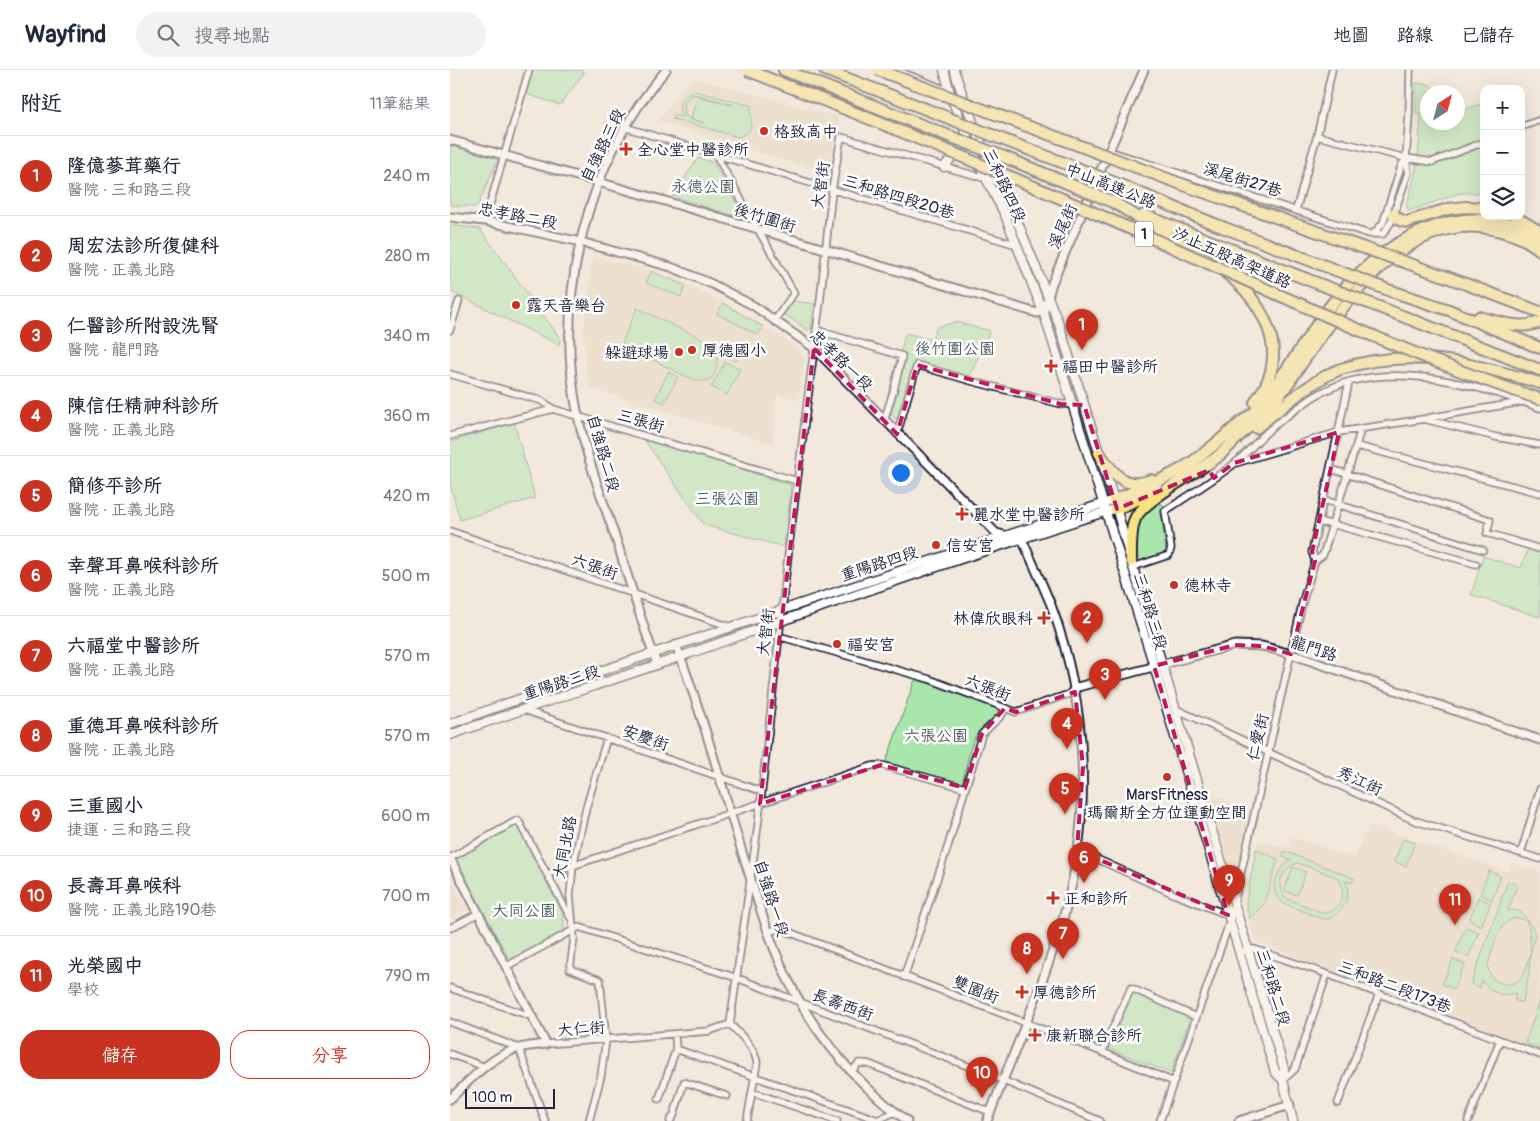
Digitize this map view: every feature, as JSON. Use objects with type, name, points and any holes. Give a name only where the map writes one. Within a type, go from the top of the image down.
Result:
[{"type":"highway","name":"汐止五股高架道路","points":[[747,70],[1090,210],[1297,303],[1413,351],[1540,399]]},
{"type":"highway","name":"中山高速公路","points":[[784,70],[1229,250],[1540,370]]},
{"type":"highway","name":"中山高速公路","points":[[825,70],[1077,168],[1217,225],[1391,291],[1448,310],[1540,348]]},
{"type":"highway","points":[[878,70],[1192,188],[1438,274],[1540,312]]},
{"type":"highway","points":[[1113,202],[1206,258],[1233,278],[1256,303],[1266,320],[1273,350],[1270,374],[1266,386],[1242,421]]},
{"type":"highway","points":[[1394,213],[1398,219],[1408,222],[1448,209],[1480,208]]},
{"type":"highway","points":[[1112,507],[1182,468],[1258,409],[1332,304],[1372,260],[1399,242],[1424,230],[1455,220],[1470,218],[1507,222],[1540,238]]},
{"type":"highway","points":[[1520,220],[1540,232]]},
{"type":"highway","points":[[1217,457],[1275,402],[1341,310],[1371,276],[1406,247],[1444,231],[1470,226],[1514,234],[1534,244],[1540,250]]},
{"type":"highway","points":[[1448,310],[1513,325],[1531,326],[1540,322]]},
{"type":"highway","points":[[1132,564],[1135,520],[1141,510],[1172,486],[1217,457],[1316,382],[1340,370],[1368,363],[1403,358],[1448,360],[1540,383]]},
{"type":"highway","points":[[1099,453],[1116,475],[1125,482],[1147,482],[1182,468]]},
{"type":"highway","points":[[1112,507],[1172,486]]},
{"type":"main road","name":"三和路四段","points":[[944,70],[949,91],[1017,245],[1042,311]]},
{"type":"main road","name":"三和路四段","points":[[954,70],[987,158],[1001,183],[1048,295]]},
{"type":"main road","points":[[944,167],[968,137]]},
{"type":"main road","name":"三和路三段","points":[[1048,295],[1099,453],[1154,666],[1229,918]]},
{"type":"main road","points":[[1042,311],[1074,405],[1103,503]]},
{"type":"main road","name":"重陽路四段","points":[[653,653],[1103,503],[1112,507]]},
{"type":"main road","name":"三和路三段","points":[[1112,507],[1132,564],[1233,902]]},
{"type":"main road","name":"重陽路四段","points":[[680,656],[1112,507]]},
{"type":"main road","name":"重陽路三段","points":[[450,724],[653,653]]},
{"type":"main road","name":"重陽路三段","points":[[450,735],[680,656]]},
{"type":"main road","name":"三和路二段","points":[[1233,902],[1284,1069],[1284,1080],[1293,1121]]},
{"type":"main road","name":"三和路二段","points":[[1229,918],[1275,1072],[1284,1080]]},
{"type":"street","name":"自強路三段","points":[[581,242],[598,182],[624,127],[650,88],[666,70]]},
{"type":"street","points":[[896,70],[949,91]]},
{"type":"street","name":"溪尾街","points":[[1042,311],[1045,308],[1052,283],[1144,70]]},
{"type":"street","points":[[1296,210],[1317,136],[1332,70]]},
{"type":"street","points":[[1369,234],[1383,234],[1394,213],[1408,173],[1406,158],[1410,70]]},
{"type":"street","points":[[485,221],[527,71]]},
{"type":"street","points":[[1525,126],[1539,122]]},
{"type":"street","name":"三和路四段20巷","points":[[624,127],[1017,245]]},
{"type":"street","points":[[1317,136],[1406,158],[1432,162],[1480,144]]},
{"type":"street","name":"大智街","points":[[730,1024],[751,878],[832,190],[841,137],[944,167]]},
{"type":"street","name":"後竹圍街","points":[[450,140],[758,228],[1037,313],[1042,311]]},
{"type":"street","name":"溪尾街27巷","points":[[1109,151],[1369,234]]},
{"type":"street","points":[[716,155],[794,293],[775,320]]},
{"type":"street","points":[[1369,234],[1379,230],[1383,224],[1401,166],[1406,158]]},
{"type":"street","points":[[944,167],[1001,183]]},
{"type":"street","name":"忠孝路二段","points":[[450,217],[485,221],[581,242]]},
{"type":"street","name":"忠孝路一段","points":[[581,242],[671,266],[737,297],[775,320],[814,348],[996,533],[1022,539]]},
{"type":"street","name":"自強路二段","points":[[581,242],[571,308],[571,366],[578,416],[584,443],[657,664]]},
{"type":"street","points":[[450,330],[459,301]]},
{"type":"street","points":[[816,330],[902,356],[884,421]]},
{"type":"street","points":[[897,434],[916,365],[1041,400],[1061,404],[1084,405]]},
{"type":"street","name":"三張街","points":[[450,374],[542,401],[553,409],[797,481]]},
{"type":"street","points":[[1132,564],[1169,555],[1171,548],[1165,512],[1234,463],[1269,430],[1313,398],[1329,389],[1379,375],[1409,376],[1476,387],[1540,408]]},
{"type":"street","name":"仁愛街","points":[[1160,1121],[1229,918],[1303,600],[1315,561],[1312,552],[1350,382]]},
{"type":"street","points":[[1234,463],[1339,432],[1524,402]]},
{"type":"street","points":[[450,436],[553,409]]},
{"type":"street","points":[[1424,419],[1540,445]]},
{"type":"street","name":"仁愛街","points":[[1315,561],[1323,555],[1362,429]]},
{"type":"street","points":[[1357,446],[1540,493]]},
{"type":"street","points":[[1331,469],[1490,520],[1487,533],[1540,549]]},
{"type":"street","points":[[1324,500],[1483,550]]},
{"type":"street","points":[[1319,522],[1476,564]]},
{"type":"street","name":"六張街","points":[[450,530],[731,627]]},
{"type":"street","points":[[987,1121],[1041,984],[1064,917],[1077,850],[1081,817],[1083,767],[1081,730],[1074,688],[1051,606],[1022,539]]},
{"type":"street","name":"六張街","points":[[778,636],[929,680],[1016,712],[1069,694],[1074,688]]},
{"type":"street","name":"自強路一段","points":[[676,645],[768,931],[782,968],[801,1004],[828,1044],[851,1072],[907,1121]]},
{"type":"street","name":"龍門路","points":[[1074,688],[1235,645],[1262,646],[1291,654],[1540,740]]},
{"type":"street","points":[[904,977],[947,849],[982,734],[1002,715],[1005,708]]},
{"type":"street","name":"安慶街","points":[[522,709],[761,791]]},
{"type":"street","name":"秀江街","points":[[1176,709],[1413,820],[1540,859]]},
{"type":"street","name":"大同北路","points":[[589,1121],[601,1076],[606,1040],[600,980],[570,969],[574,930],[570,895],[573,866],[584,816],[607,738]]},
{"type":"street","points":[[548,874],[872,766],[881,765],[965,788]]},
{"type":"street","points":[[1521,853],[1540,789]]},
{"type":"street","points":[[546,1044],[450,858],[518,820],[572,921]]},
{"type":"street","points":[[1077,850],[1229,918]]},
{"type":"street","points":[[450,928],[480,913]]},
{"type":"street","name":"長壽西街","points":[[574,930],[579,927],[737,978],[801,1004],[921,1048],[1100,1121]]},
{"type":"street","name":"雙園街","points":[[768,931],[781,929],[1025,1022],[1174,1082]]},
{"type":"street","points":[[507,966],[574,930]]},
{"type":"street","name":"三和路二段173巷","points":[[1240,952],[1254,949],[1327,974],[1540,1055]]},
{"type":"street","points":[[1284,1080],[1294,1069],[1327,974]]},
{"type":"street","points":[[450,988],[532,1018]]},
{"type":"street","points":[[1102,1052],[1131,988],[1196,1017]]},
{"type":"street","points":[[1338,1103],[1379,994]]},
{"type":"street","points":[[450,1022],[519,1048],[545,1121]]},
{"type":"street","points":[[730,1024],[753,1051],[757,1063],[747,1121]]},
{"type":"street","name":"大仁街","points":[[450,1099],[454,1091],[485,1067],[502,1055],[519,1048],[546,1044],[709,1031],[730,1024]]},
{"type":"street","points":[[659,1099],[676,1049],[675,1034]]},
{"type":"street","points":[[1468,1121],[1500,1040]]},
{"type":"street","points":[[676,1049],[877,1120],[895,1112]]},
{"type":"street","points":[[450,1054],[485,1067]]},
{"type":"street","points":[[851,1072],[859,1063],[869,1064],[990,1112]]},
{"type":"street","points":[[670,1121],[674,1115],[684,1082],[727,1096]]},
{"type":"street","points":[[752,1092],[837,1121]]},
{"type":"street","points":[[1239,1121],[1290,1105]]},
{"type":"highlighted area","points":[[814,348],[897,434],[917,365],[1061,404],[1084,405],[1117,509],[1209,470],[1214,478],[1234,463],[1339,432],[1312,552],[1315,561],[1291,654],[1262,646],[1235,645],[1154,666],[1228,915],[1077,850],[1083,767],[1075,692],[1016,712],[1005,708],[982,734],[965,788],[881,765],[760,804]]},
{"type":"shaded area","name":"格致高中","points":[[693,78],[839,117],[828,174],[659,121],[675,98]]},
{"type":"shaded area","name":"厚德國小","points":[[593,256],[653,271],[687,284],[718,299],[792,343],[805,357],[799,400],[777,394],[773,444],[590,388],[586,374],[584,328]]},
{"type":"shaded area","points":[[1211,793],[1249,813],[1237,868],[1230,868],[1208,794]]},
{"type":"shaded area","points":[[1369,825],[1508,872],[1511,863],[1540,872],[1540,1050],[1255,940],[1243,904],[1258,841],[1289,848],[1291,837],[1354,858]]},
{"type":"shaded area","points":[[450,876],[467,910],[450,919]]},
{"type":"green space","points":[[533,70],[582,70],[584,73],[560,105],[526,94]]},
{"type":"green space","points":[[1416,83],[1429,84],[1420,85],[1420,115],[1416,114]]},
{"type":"green space","points":[[695,91],[752,106],[751,128],[738,137],[673,119],[674,115],[682,117],[680,113],[681,100],[690,92]],"holes":[[[691,95],[697,95],[733,105],[698,96],[694,106],[698,108],[694,107],[691,119],[705,123],[690,119],[685,115],[684,103]]]},
{"type":"green space","points":[[1480,104],[1480,193],[1460,193],[1409,211],[1406,204],[1413,183],[1420,130],[1465,130],[1465,109]]},
{"type":"green space","points":[[450,143],[499,157],[477,207],[450,205]]},
{"type":"green space","name":"永德公園","points":[[698,158],[713,162],[746,220],[672,196]]},
{"type":"green space","points":[[450,225],[480,229],[560,338],[559,345],[450,291]]},
{"type":"green space","points":[[651,271],[686,286],[681,297],[646,283]]},
{"type":"green space","points":[[794,301],[815,304],[811,328],[807,330],[784,314]]},
{"type":"green space","points":[[723,303],[763,327],[758,335],[717,314]]},
{"type":"green space","points":[[637,308],[738,356],[736,361],[717,353],[717,367],[714,375],[709,380],[702,381],[685,376],[622,343]]},
{"type":"green space","name":"後竹圍公園","points":[[956,322],[990,331],[969,378],[916,361],[900,423],[891,414],[906,355],[900,353],[906,333],[932,340],[937,327]]},
{"type":"green space","points":[[725,362],[740,369],[727,395],[711,387]]},
{"type":"green space","points":[[668,372],[678,377],[664,403],[655,399]]},
{"type":"green space","points":[[514,423],[535,498],[460,520],[450,485],[450,442]]},
{"type":"green space","name":"三張公園","points":[[643,438],[791,485],[784,547],[704,525]]},
{"type":"green space","points":[[1159,502],[1164,506],[1161,511],[1166,551],[1141,561],[1137,558],[1135,541],[1138,526],[1145,512]]},
{"type":"green space","points":[[1528,549],[1540,553],[1540,617],[1471,595],[1483,556],[1521,568]]},
{"type":"green space","name":"六張公園","points":[[917,680],[955,691],[1002,709],[976,736],[962,784],[886,762],[914,682]]},
{"type":"green space","name":"大同公園","points":[[518,825],[562,907],[565,933],[510,961],[456,859]]},
{"type":"green space","points":[[1403,839],[1415,843],[1406,866],[1394,862]]},
{"type":"green space","points":[[1256,849],[1278,859],[1264,904],[1250,918],[1246,903]]},
{"type":"green space","points":[[1284,851],[1354,878],[1352,883],[1345,881],[1348,893],[1339,913],[1325,919],[1287,905],[1279,899],[1275,894],[1275,882],[1280,870],[1290,860],[1282,857]],"holes":[[[1298,863],[1336,877],[1342,887],[1341,899],[1335,909],[1330,912],[1324,913],[1286,898],[1280,888],[1280,882],[1285,872],[1288,868]]]},
{"type":"green space","points":[[1293,867],[1306,872],[1297,895],[1284,891]]},
{"type":"green space","points":[[1489,871],[1501,876],[1492,900],[1480,894]]},
{"type":"green space","points":[[1508,881],[1517,885],[1508,911],[1518,911],[1525,917],[1526,921],[1517,918],[1510,920],[1504,925],[1494,945],[1488,968],[1496,981],[1504,984],[1513,983],[1523,975],[1530,954],[1528,977],[1522,1003],[1514,1000],[1516,993],[1497,993],[1482,981],[1480,988],[1471,984]]},
{"type":"green space","points":[[1478,897],[1491,903],[1481,926],[1469,920]]},
{"type":"green space","points":[[1466,927],[1479,932],[1468,957],[1455,952]]},
{"type":"green space","points":[[1453,959],[1465,964],[1454,989],[1442,984]]},
{"type":"green space","points":[[1133,992],[1190,1018],[1171,1073],[1107,1048]]},
{"type":"green space","points":[[1540,1000],[1540,1048],[1525,1043]]},
{"type":"place","name":"格致高中","points":[[764,131]]},
{"type":"place","name":"全心堂中醫診所","points":[[626,149]]},
{"type":"place","name":"露天音樂台","points":[[516,305]]},
{"type":"place","name":"厚德國小","points":[[692,350]]},
{"type":"place","name":"隆億蔘茸藥行","points":[[1082,350]]},
{"type":"place","name":"躲避球場","points":[[679,352]]},
{"type":"place","name":"福田中醫診所","points":[[1051,366]]},
{"type":"place","name":"麗水堂中醫診所","points":[[962,514]]},
{"type":"place","name":"信安宮","points":[[936,545]]},
{"type":"place","name":"德林寺","points":[[1174,585]]},
{"type":"place","name":"林偉欣眼科","points":[[1044,618]]},
{"type":"place","name":"周宏法診所復健科","points":[[1087,643]]},
{"type":"place","name":"福安宮","points":[[837,644]]},
{"type":"place","name":"仁醫診所附設洗腎","points":[[1105,700]]},
{"type":"place","name":"陳信任精神科診所","points":[[1067,749]]},
{"type":"place","name":"MarsFitness 瑪爾斯全方位運動空間","points":[[1167,777]]},
{"type":"place","name":"簡修平診所","points":[[1065,814]]},
{"type":"place","name":"幸聲耳鼻喉科診所","points":[[1084,883]]},
{"type":"place","name":"正和診所","points":[[1053,898]]},
{"type":"place","name":"三重國小","points":[[1229,906]]},
{"type":"place","name":"光榮國中","points":[[1455,925]]},
{"type":"place","name":"六福堂中醫診所","points":[[1063,959]]},
{"type":"place","name":"重德耳鼻喉科診所","points":[[1027,974]]},
{"type":"place","name":"厚德診所","points":[[1022,992]]},
{"type":"place","name":"康新聯合診所","points":[[1035,1035]]},
{"type":"place","name":"長壽耳鼻喉科","points":[[982,1098]]}]
